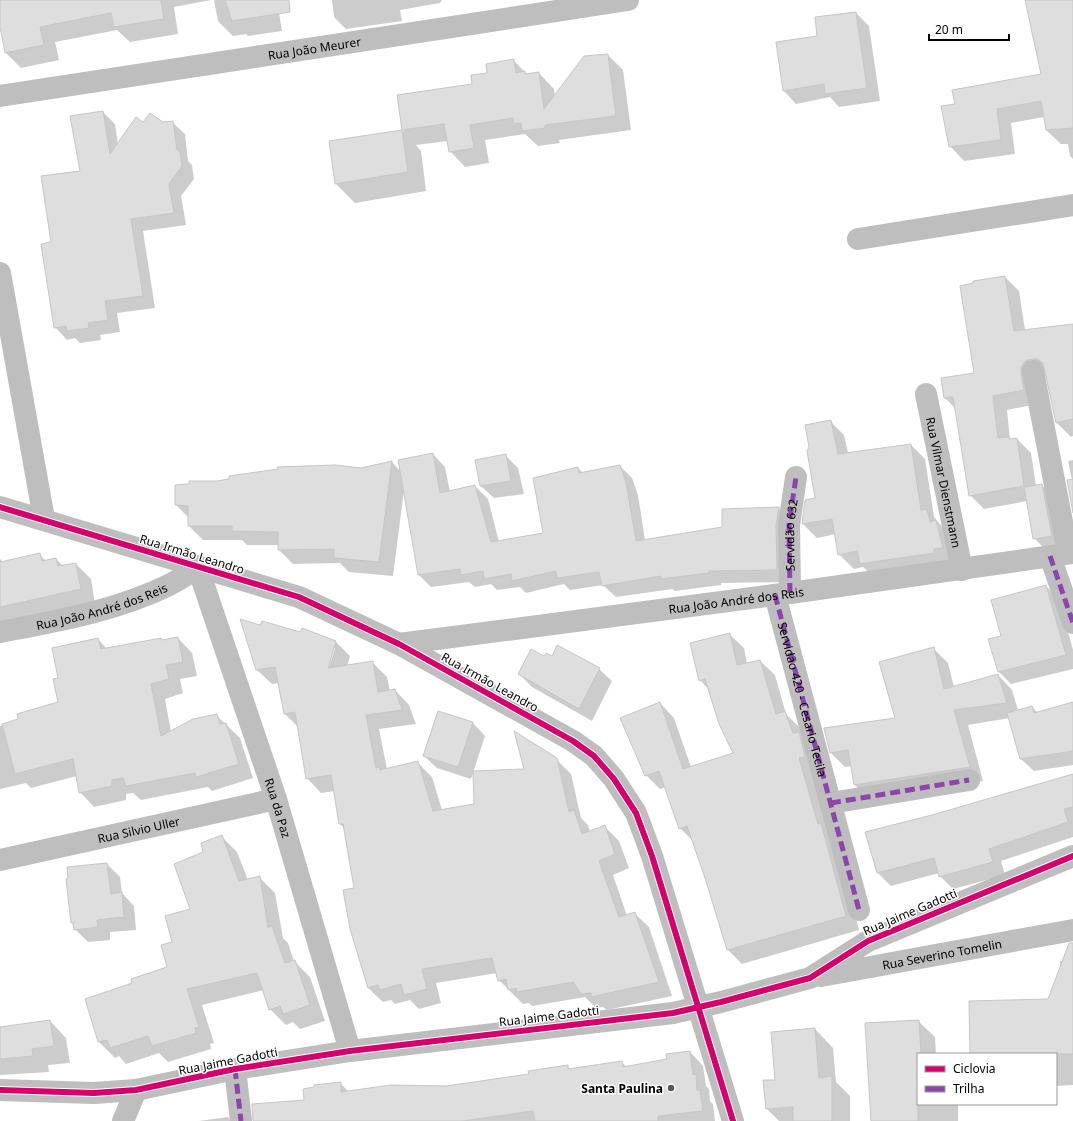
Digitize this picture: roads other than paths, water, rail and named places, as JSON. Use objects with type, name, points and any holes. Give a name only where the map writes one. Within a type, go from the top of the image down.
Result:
[{"type":"street","name":"Rua João Meurer","points":[[0,96],[628,0]]},
{"type":"street","points":[[858,240],[1073,205]]},
{"type":"street","points":[[0,273],[44,519]]},
{"type":"street","points":[[1033,371],[1064,554],[1073,623]]},
{"type":"street","name":"Rua Vilmar Dienstmann","points":[[926,394],[962,570]]},
{"type":"street","name":"Servidão 632","points":[[782,594],[789,525],[796,477]]},
{"type":"street","name":"Rua Irmão Leandro","points":[[0,507],[44,519],[198,568],[299,597],[399,644],[573,741],[594,756],[614,780],[636,813],[652,856],[733,1121]]},
{"type":"street","name":"Rua João André dos Reis","points":[[399,644],[962,570],[1064,554]]},
{"type":"street","name":"Rua João André dos Reis","points":[[0,632],[62,620],[124,604],[169,585],[198,568]]},
{"type":"street","name":"Rua da Paz","points":[[198,568],[276,799],[350,1051]]},
{"type":"street","name":"Servidão 420 - Cesario Tecila","points":[[782,594],[830,803],[859,910]]},
{"type":"street","points":[[830,803],[968,780]]},
{"type":"street","name":"Rua Silvio Uller","points":[[0,860],[276,799]]},
{"type":"street","name":"Rua Jaime Gadotti","points":[[0,1090],[94,1093],[136,1090],[235,1069],[350,1051],[672,1013],[699,1008],[810,978],[868,941],[1073,856]]},
{"type":"street","name":"Rua Severino Tomelin","points":[[810,978],[1073,930]]},
{"type":"street","points":[[235,1069],[241,1121]]},
{"type":"street","points":[[123,1121],[136,1090]]},
{"type":"place","name":"Santa Paulina","points":[[671,1088]]}]
